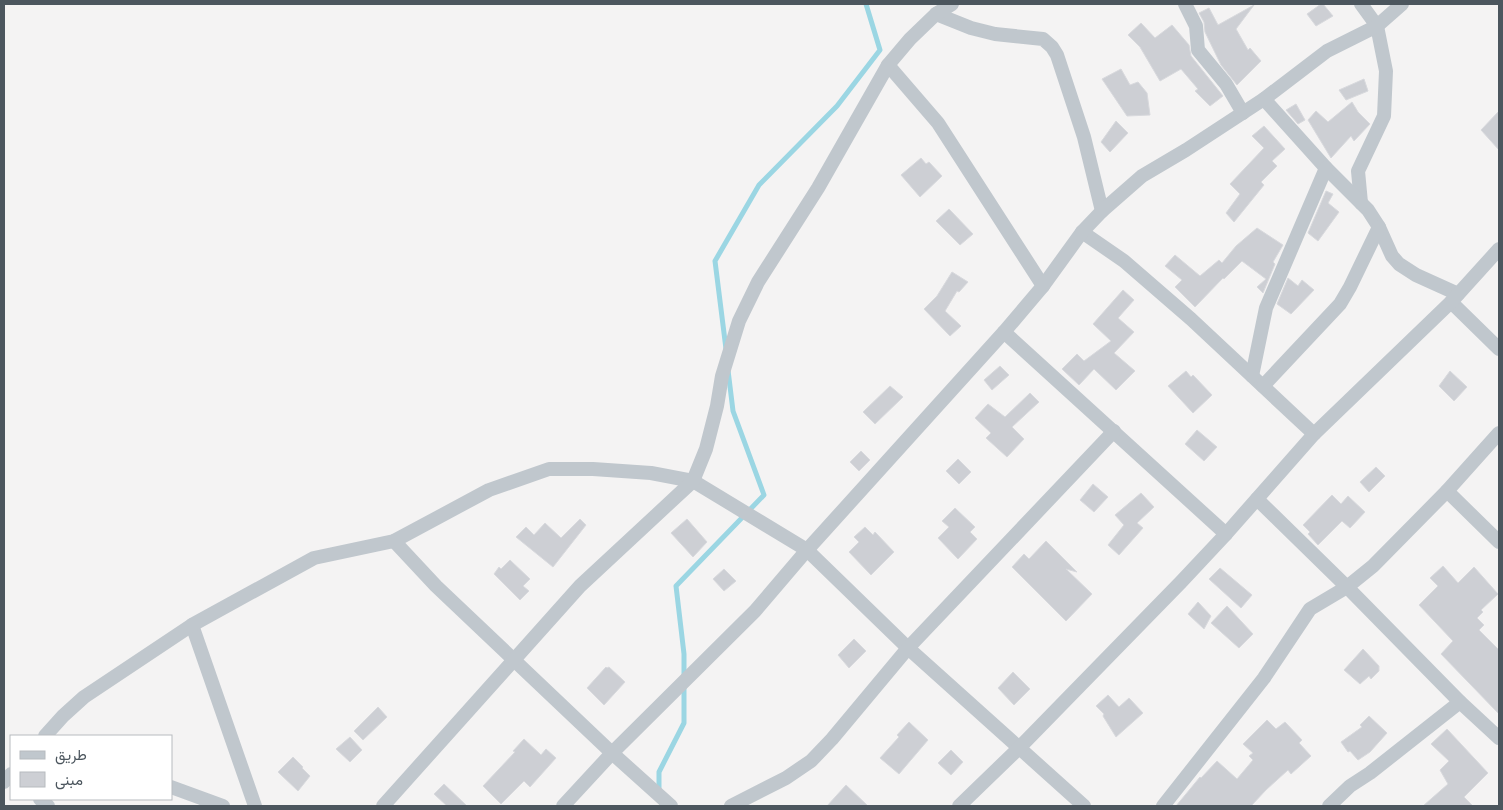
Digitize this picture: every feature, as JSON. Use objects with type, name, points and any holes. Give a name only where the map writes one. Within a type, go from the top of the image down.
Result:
[{"type":"street","points":[[382,806],[516,660],[580,586],[693,481],[706,449],[717,406],[722,376],[739,321],[758,282],[818,188],[888,65],[910,39],[936,14],[952,4]]},
{"type":"street","points":[[1185,4],[1196,26],[1198,50],[1221,78],[1243,113]]},
{"type":"street","points":[[1361,4],[1377,26],[1386,71],[1384,116],[1358,171],[1361,203]]},
{"type":"street","points":[[564,806],[612,753],[755,611],[807,550],[1004,332],[1043,286],[1082,232],[1102,211],[1142,176],[1264,99],[1327,51],[1377,26],[1402,4]]},
{"type":"street","points":[[936,14],[971,28],[995,34],[1044,39],[1052,47],[1057,55],[1084,137],[1102,211]]},
{"type":"street","points":[[888,65],[938,123],[1043,286]]},
{"type":"street","points":[[1264,99],[1326,168],[1361,203],[1379,227],[1392,256],[1399,264],[1454,298],[1499,349]]},
{"type":"street","points":[[1252,376],[1266,308],[1326,168]]},
{"type":"street","points":[[1263,386],[1340,304],[1379,227]]},
{"type":"street","points":[[1082,232],[1124,261],[1191,319],[1314,434]]},
{"type":"street","points":[[959,806],[1019,748],[1226,534],[1314,434],[1454,298],[1499,248]]},
{"type":"street","points":[[1004,332],[1226,534]]},
{"type":"street","points":[[731,806],[786,778],[811,760],[832,739],[908,648],[1114,431]]},
{"type":"street","points":[[1163,806],[1264,678],[1302,618],[1310,609],[1347,587],[1373,566],[1447,491],[1499,434]]},
{"type":"street","points":[[46,735],[84,697],[192,624],[314,558],[394,541],[488,490],[548,469],[593,469],[651,473],[693,481],[807,550],[908,648],[1084,806]]},
{"type":"street","points":[[1447,491],[1499,542]]},
{"type":"street","points":[[1257,499],[1460,702],[1499,738]]},
{"type":"street","points":[[394,541],[436,586],[612,753],[671,806]]},
{"type":"street","points":[[192,624],[255,806]]},
{"type":"street","points":[[1329,806],[1350,786],[1370,773],[1460,702]]},
{"type":"street","points":[[172,787],[223,806]]},
{"type":"building","points":[[1321,4],[1333,16],[1316,26],[1307,14]]},
{"type":"building","points":[[1254,5],[1236,29],[1248,50],[1250,48],[1261,61],[1237,85],[1221,65],[1205,32],[1204,22],[1199,13],[1209,8],[1218,25]]},
{"type":"building","points":[[1141,23],[1155,38],[1172,25],[1189,45],[1191,56],[1223,96],[1210,106],[1195,91],[1198,89],[1181,69],[1160,81],[1140,47],[1128,35]]},
{"type":"building","points":[[1121,69],[1130,85],[1138,82],[1147,93],[1150,115],[1127,116],[1102,79]]},
{"type":"building","points":[[1364,79],[1368,91],[1346,100],[1339,90]]},
{"type":"building","points":[[1352,102],[1358,112],[1370,124],[1354,141],[1351,136],[1331,158],[1308,120],[1316,111],[1328,122]]},
{"type":"building","points":[[1296,104],[1305,120],[1298,124],[1286,110]]},
{"type":"building","points":[[1499,111],[1499,150],[1481,130]]},
{"type":"building","points":[[1116,121],[1128,133],[1110,152],[1101,142]]},
{"type":"building","points":[[1264,126],[1285,149],[1272,161],[1277,166],[1261,182],[1264,185],[1234,222],[1226,213],[1240,194],[1230,184],[1264,148],[1252,136]]},
{"type":"building","points":[[921,158],[926,164],[929,162],[942,176],[920,197],[901,175]]},
{"type":"building","points":[[1326,191],[1333,194],[1328,203],[1339,212],[1318,241],[1308,233]]},
{"type":"building","points":[[949,209],[973,234],[960,245],[936,221]]},
{"type":"building","points":[[1257,228],[1283,245],[1273,262],[1275,264],[1263,293],[1257,287],[1266,279],[1242,261],[1195,307],[1175,287],[1182,280],[1165,266],[1175,255],[1200,276],[1219,260],[1222,263],[1236,246]]},
{"type":"building","points":[[952,272],[968,282],[959,292],[957,291],[945,311],[961,326],[950,336],[924,309],[937,296]]},
{"type":"building","points":[[1288,278],[1298,286],[1302,280],[1314,290],[1291,314],[1277,304]]},
{"type":"building","points":[[1123,290],[1134,300],[1118,318],[1134,332],[1114,353],[1135,371],[1116,390],[1094,369],[1079,385],[1062,369],[1077,354],[1084,361],[1111,341],[1093,324]]},
{"type":"building","points":[[1000,366],[1009,375],[992,390],[984,380]]},
{"type":"building","points":[[1186,371],[1191,377],[1193,375],[1212,395],[1193,413],[1168,386]]},
{"type":"building","points":[[1450,371],[1467,387],[1454,401],[1439,386]]},
{"type":"building","points":[[890,386],[903,397],[875,424],[863,412]]},
{"type":"building","points":[[1030,393],[1039,402],[1012,427],[1024,439],[1007,457],[986,438],[991,433],[975,418],[988,404],[1005,417]]},
{"type":"building","points":[[1197,430],[1217,447],[1204,461],[1185,444]]},
{"type":"building","points":[[861,451],[870,460],[859,471],[850,462]]},
{"type":"building","points":[[958,459],[971,472],[959,484],[946,471]]},
{"type":"building","points":[[1376,467],[1385,476],[1369,492],[1360,482]]},
{"type":"building","points":[[1093,484],[1108,497],[1094,512],[1080,500]]},
{"type":"building","points":[[1141,493],[1154,507],[1137,523],[1143,528],[1119,555],[1108,545],[1124,525],[1115,515]]},
{"type":"building","points":[[1332,495],[1341,504],[1348,496],[1365,512],[1350,528],[1342,521],[1318,545],[1303,525]]},
{"type":"building","points":[[955,508],[975,527],[970,532],[977,539],[958,559],[938,538],[949,527],[942,521]]},
{"type":"building","points":[[580,519],[586,525],[553,567],[516,537],[526,527],[534,535],[545,523],[561,538]]},
{"type":"building","points":[[687,519],[707,542],[693,557],[671,533]]},
{"type":"building","points":[[865,527],[873,535],[875,532],[894,552],[871,575],[849,552],[859,542],[854,537]]},
{"type":"building","points":[[1046,541],[1077,572],[1066,569],[1092,594],[1066,621],[1012,567],[1024,554],[1029,559]]},
{"type":"building","points":[[510,560],[530,579],[523,586],[529,591],[520,600],[494,574],[499,567],[501,569]]},
{"type":"building","points":[[1443,566],[1458,583],[1474,567],[1498,594],[1481,610],[1483,612],[1477,618],[1484,625],[1479,630],[1499,650],[1499,714],[1441,654],[1453,641],[1419,605],[1438,586],[1430,578]]},
{"type":"building","points":[[1220,568],[1252,595],[1241,608],[1209,579]]},
{"type":"building","points":[[724,569],[736,581],[724,591],[713,579]]},
{"type":"building","points":[[1198,602],[1211,616],[1204,629],[1188,614]]},
{"type":"building","points":[[1227,606],[1253,634],[1239,648],[1211,623]]},
{"type":"building","points":[[854,639],[866,651],[849,668],[838,655]]},
{"type":"building","points":[[1363,649],[1379,666],[1379,671],[1371,679],[1369,676],[1360,684],[1344,670]]},
{"type":"building","points":[[606,667],[609,667],[625,682],[604,705],[587,688]]},
{"type":"building","points":[[1013,672],[1030,689],[1014,705],[998,688]]},
{"type":"building","points":[[1108,695],[1119,707],[1129,698],[1143,713],[1116,737],[1103,716],[1104,714],[1096,706]]},
{"type":"building","points":[[378,707],[387,717],[363,740],[354,731]]},
{"type":"building","points":[[1369,716],[1387,733],[1370,752],[1358,760],[1350,751],[1348,752],[1341,742],[1362,727],[1360,725]]},
{"type":"building","points":[[1267,720],[1276,729],[1285,722],[1302,740],[1299,743],[1311,756],[1291,774],[1288,770],[1251,806],[1176,806],[1200,777],[1217,761],[1237,779],[1253,760],[1249,756],[1253,753],[1243,744]]},
{"type":"building","points":[[909,722],[928,740],[899,774],[880,758],[899,737],[897,735]]},
{"type":"building","points":[[1447,729],[1488,773],[1464,797],[1473,806],[1423,806],[1448,784],[1440,770],[1449,761],[1431,744]]},
{"type":"building","points":[[350,737],[362,750],[350,762],[336,749]]},
{"type":"building","points":[[524,739],[541,755],[546,749],[556,758],[530,787],[524,781],[501,804],[483,786],[515,752],[513,751]]},
{"type":"building","points":[[951,750],[963,762],[951,775],[938,763]]},
{"type":"building","points":[[293,757],[310,776],[298,791],[278,772]]},
{"type":"building","points":[[444,784],[467,806],[447,806],[434,794]]},
{"type":"building","points":[[846,785],[868,806],[827,806]]},
{"type":"waterway","points":[[726,349],[715,261],[759,185],[837,106],[880,50],[866,4]]},
{"type":"waterway","points":[[684,677],[684,654],[676,586],[764,495],[733,411],[728,370]]},
{"type":"waterway","points":[[659,791],[659,772],[684,723],[684,685]]}]
